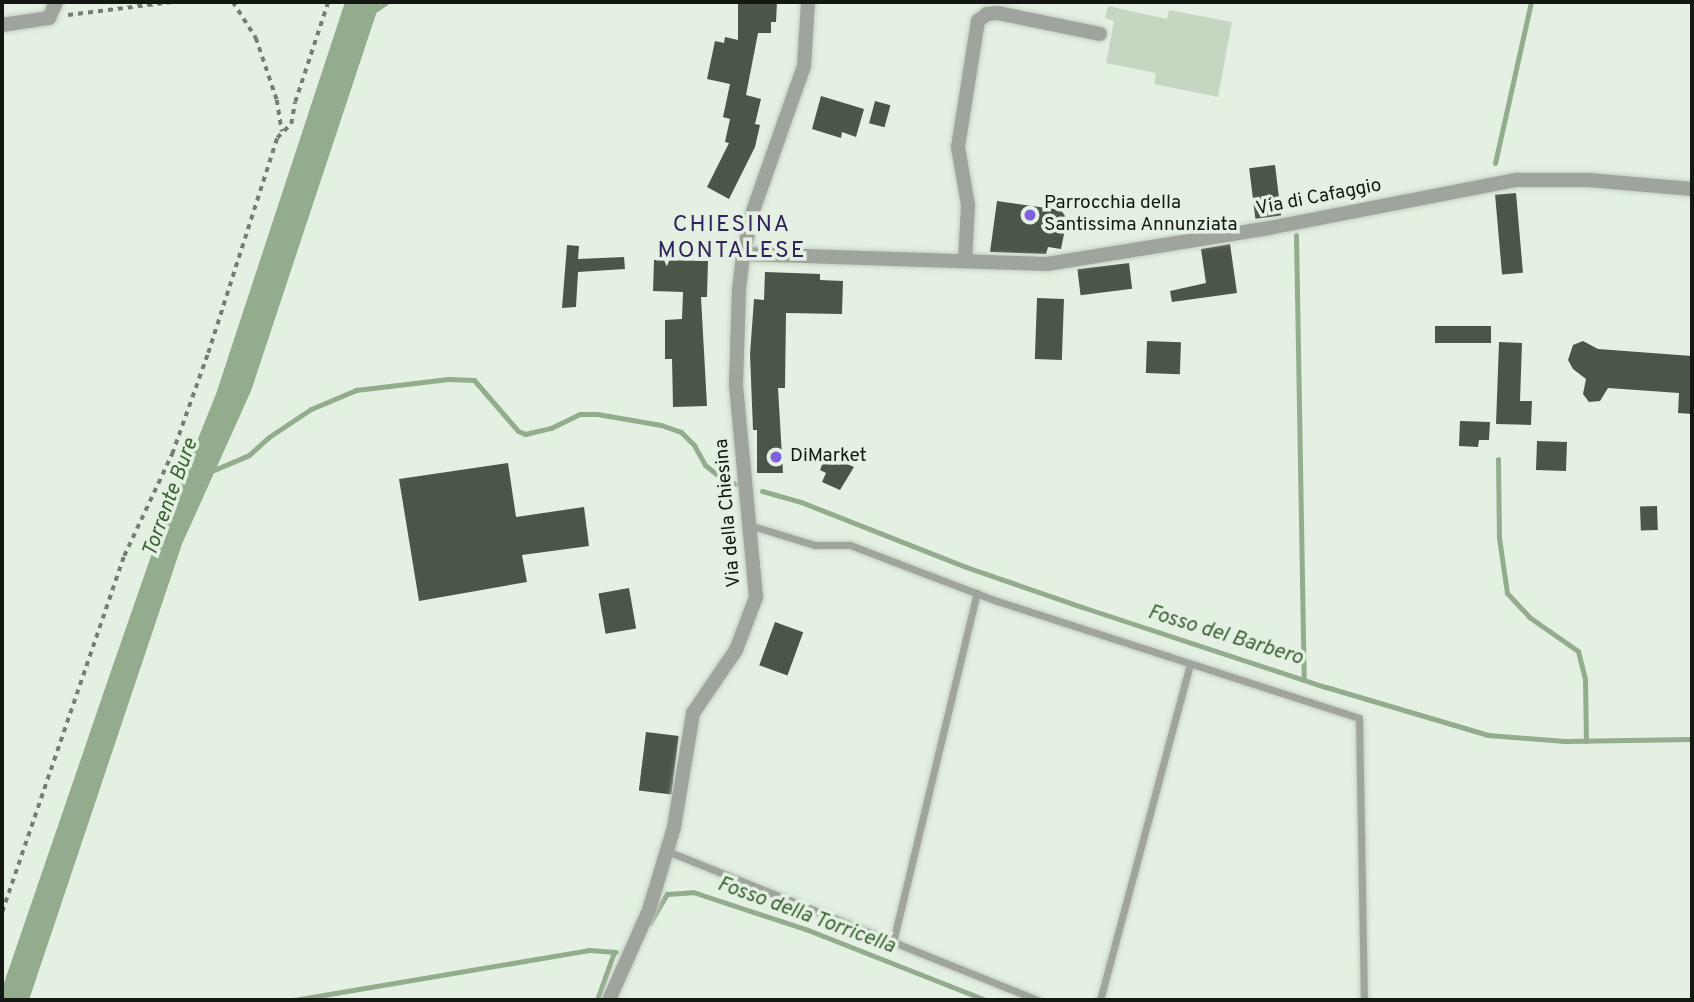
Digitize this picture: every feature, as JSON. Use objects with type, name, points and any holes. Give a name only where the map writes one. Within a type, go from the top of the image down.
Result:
[{"type":"street","name":"Via della Chiesina","points":[[609,1000],[649,910],[667,851],[674,827],[693,713],[736,650],[756,597],[736,384],[743,254],[754,208],[800,83],[807,46],[808,2]]},
{"type":"street","points":[[2,25],[52,11]]},
{"type":"street","points":[[965,261],[968,205],[958,147],[978,21],[987,14],[1003,13],[1100,34]]},
{"type":"street","name":"Via di Cafaggio","points":[[743,254],[1054,263],[1269,228],[1517,180],[1589,180],[1692,189]]},
{"type":"lane","points":[[749,525],[815,545],[850,545],[976,593],[1190,666],[1359,719],[1364,1000]]},
{"type":"lane","points":[[893,942],[976,593]]},
{"type":"lane","points":[[1100,1000],[1190,666]]},
{"type":"lane","points":[[667,851],[1038,1000]]},
{"type":"path","points":[[52,11],[70,15],[172,2]]},
{"type":"path","points":[[233,2],[256,38],[277,100],[282,132]]},
{"type":"path","points":[[2,912],[124,556],[172,454],[208,353],[276,138],[291,124],[295,102],[328,2]]},
{"type":"shaded area","points":[[345,2],[380,2],[251,391],[182,544],[29,1000],[2,1000],[2,989],[151,556],[216,394]]},
{"type":"shaded area","points":[[1108,6],[1167,19],[1169,10],[1232,22],[1218,97],[1154,84],[1156,73],[1106,63],[1114,21],[1105,18]]},
{"type":"building","points":[[738,2],[777,2],[776,22],[771,22],[771,33],[758,33],[746,95],[761,99],[755,124],[760,125],[755,147],[729,199],[707,187],[729,143],[725,142],[730,119],[723,117],[730,84],[707,79],[715,41],[724,43],[725,37],[738,40]]},
{"type":"building","points":[[821,96],[864,109],[856,137],[842,132],[841,138],[812,129]]},
{"type":"building","points":[[875,101],[890,105],[885,127],[869,123]]},
{"type":"building","points":[[1275,165],[1281,216],[1255,219],[1249,168]]},
{"type":"building","points":[[1516,193],[1523,273],[1502,275],[1495,195]]},
{"type":"building","points":[[997,201],[1061,210],[1067,219],[1061,249],[1048,247],[1046,254],[990,252]]},
{"type":"building","points":[[1230,244],[1237,293],[1172,302],[1170,291],[1206,283],[1201,249]]},
{"type":"building","points":[[567,245],[579,246],[578,259],[624,257],[625,269],[578,272],[576,307],[562,308]]},
{"type":"building","points":[[654,260],[708,261],[707,297],[701,297],[707,406],[673,407],[672,359],[665,359],[665,320],[682,319],[683,292],[653,291]]},
{"type":"building","points":[[1129,263],[1132,289],[1081,295],[1077,269]]},
{"type":"building","points":[[765,272],[820,274],[820,280],[843,281],[842,314],[786,313],[785,388],[778,388],[783,473],[757,473],[757,430],[753,430],[750,354],[754,299],[764,300]]},
{"type":"building","points":[[1037,298],[1064,299],[1062,360],[1035,359]]},
{"type":"building","points":[[1435,326],[1491,326],[1491,343],[1435,343]]},
{"type":"building","points":[[1147,341],[1181,342],[1180,374],[1146,373]]},
{"type":"building","points":[[1583,341],[1598,349],[1692,356],[1692,414],[1678,413],[1679,393],[1608,388],[1600,401],[1589,402],[1583,394],[1586,379],[1573,369],[1568,360],[1573,345]]},
{"type":"building","points":[[1499,342],[1522,343],[1520,401],[1532,401],[1531,425],[1496,424]]},
{"type":"building","points":[[1460,421],[1490,422],[1489,440],[1479,440],[1478,447],[1459,446]]},
{"type":"building","points":[[1537,441],[1567,442],[1566,471],[1536,470]]},
{"type":"building","points":[[826,455],[854,467],[840,490],[822,482],[826,473],[820,470]]},
{"type":"building","points":[[508,463],[516,517],[584,507],[589,546],[522,555],[527,582],[419,601],[399,479]]},
{"type":"building","points":[[1657,506],[1658,530],[1641,531],[1640,507]]},
{"type":"building","points":[[629,588],[636,628],[606,634],[598,593]]},
{"type":"building","points":[[775,622],[803,632],[787,675],[759,665]]},
{"type":"building","points":[[646,732],[679,736],[672,795],[639,791]]},
{"type":"waterway","points":[[375,10],[387,2]]},
{"type":"waterway","points":[[1495,163],[1531,2]]},
{"type":"waterway","points":[[1296,235],[1304,680]]},
{"type":"waterway","name":"Fosso del Barbero","points":[[214,470],[249,455],[269,437],[311,409],[356,390],[448,379],[474,380],[518,431],[525,434],[551,428],[580,414],[597,414],[661,425],[681,432],[694,445],[705,465],[721,478],[736,484]]},
{"type":"waterway","points":[[1498,459],[1499,538],[1507,593],[1529,617],[1578,651],[1585,679],[1586,741]]},
{"type":"waterway","name":"Fosso del Barbero","points":[[762,491],[801,502],[966,567],[1082,607],[1326,687],[1488,735],[1565,741],[1692,739]]},
{"type":"waterway","name":"Fosso della Torricella","points":[[650,923],[667,894],[693,892],[808,930],[986,1000]]},
{"type":"waterway","name":"Fosso della Torricella","points":[[294,1000],[589,950],[616,952]]},
{"type":"waterway","points":[[597,1000],[614,952]]},
{"type":"place","name":"Parrocchia della Santissima Annunziata","points":[[1030,215]]},
{"type":"place","name":"DiMarket","points":[[776,457]]},
{"type":"district","name":"CHIESINA MONTALESE","points":[[732,239]]},
{"type":"water label","name":"Torrente Bure","points":[[171,498]]}]
